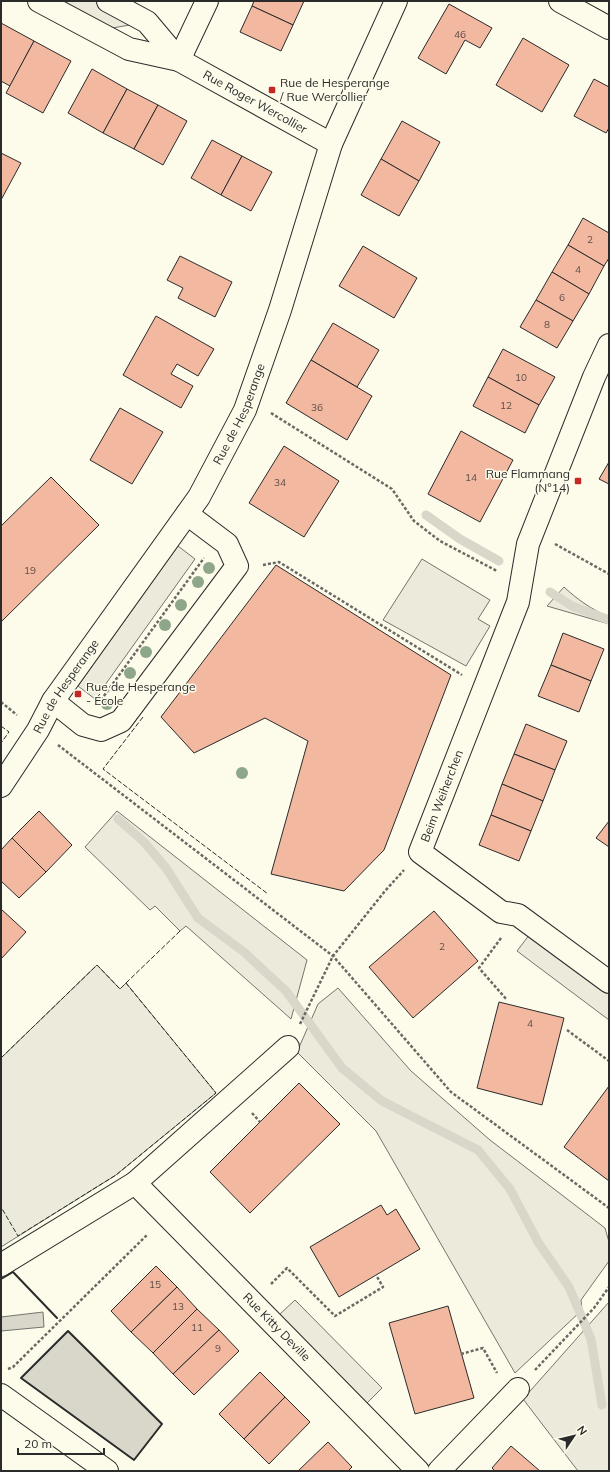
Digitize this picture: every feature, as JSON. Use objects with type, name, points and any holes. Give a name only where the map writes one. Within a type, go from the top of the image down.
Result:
[{"type":"street","name":"Rue Roger Wercollier","points":[[39,1],[129,49],[179,60],[331,144]]},
{"type":"street","name":"Rue Roger Wercollier","points":[[108,1],[147,22],[179,60]]},
{"type":"street","points":[[179,60],[207,1]]},
{"type":"street","name":"Rue de Hesperange","points":[[1,786],[38,730],[53,701],[199,497],[245,410],[280,310],[331,144],[396,1]]},
{"type":"street","points":[[560,1],[609,28]]},
{"type":"street","name":"Beim Weiherchen","points":[[609,345],[602,381],[528,544],[518,602],[420,852],[501,912],[518,915],[609,982]]},
{"type":"street","points":[[53,701],[83,725],[101,730],[121,722],[237,566],[227,544],[187,514]]},
{"type":"street","points":[[1,1265],[135,1183],[288,1047]]},
{"type":"street","name":"Rue Kitty Deville","points":[[135,1183],[418,1471]]},
{"type":"street","points":[[439,1471],[514,1392]]},
{"type":"street","points":[[1,1395],[107,1471]]},
{"type":"path","points":[[269,412],[392,489],[414,520],[440,541],[502,574]]},
{"type":"path","points":[[83,725],[218,538]]},
{"type":"path","points":[[555,544],[609,574]]},
{"type":"path","points":[[237,566],[252,567],[279,562],[484,688]]},
{"type":"path","points":[[1,702],[21,717]]},
{"type":"path","points":[[53,741],[333,956],[451,1092],[609,1208]]},
{"type":"path","points":[[299,1026],[333,956],[385,891],[420,852]]},
{"type":"path","points":[[503,935],[479,968],[507,1000]]},
{"type":"path","points":[[566,1030],[609,1060]]},
{"type":"path","points":[[7,1370],[13,1367],[167,1215]]},
{"type":"path","points":[[252,1302],[287,1268],[335,1316],[383,1287],[376,1275]]},
{"type":"path","points":[[461,1354],[483,1348],[514,1392],[594,1308],[609,1287]]},
{"type":"shaded area","points":[[39,1],[108,1],[147,22],[95,31]]},
{"type":"shaded area","points":[[178,546],[195,559],[95,699],[78,686]]},
{"type":"shaded area","points":[[422,559],[490,600],[478,619],[490,626],[466,666],[383,620]]},
{"type":"shaded area","points":[[564,587],[585,604],[609,617],[609,624],[547,606]]},
{"type":"shaded area","points":[[117,811],[307,960],[291,1019],[186,926],[180,931],[155,906],[150,910],[85,847]]},
{"type":"shaded area","points":[[530,934],[609,993],[609,1020],[517,951]]},
{"type":"shaded area","points":[[97,965],[120,989],[126,983],[216,1093],[116,1175],[1,1247],[1,1058]]},
{"type":"shaded area","points":[[338,988],[411,1071],[490,1140],[605,1228],[609,1242],[609,1261],[581,1300],[582,1310],[515,1373],[376,1131],[297,1052],[318,1004]]},
{"type":"shaded area","points":[[295,1300],[382,1388],[367,1403],[279,1315]]},
{"type":"shaded area","points":[[609,1302],[609,1471],[578,1471],[523,1399]]},
{"type":"shaded area","points":[[43,1312],[44,1327],[1,1331],[1,1317]]},
{"type":"shaded area","points":[[68,1331],[162,1424],[134,1460],[21,1378]]},
{"type":"building","points":[[254,1],[304,1],[293,25],[252,6]]},
{"type":"building","points":[[449,4],[492,28],[480,48],[465,40],[446,74],[418,58]]},
{"type":"building","points":[[252,6],[293,25],[281,51],[240,32]]},
{"type":"building","points":[[1,23],[34,41],[10,86],[1,81]]},
{"type":"building","points":[[523,38],[569,65],[542,112],[496,85]]},
{"type":"building","points":[[34,41],[71,61],[43,113],[6,93]]},
{"type":"building","points":[[92,69],[127,89],[103,133],[68,113]]},
{"type":"building","points":[[594,79],[609,87],[609,128],[606,133],[574,116]]},
{"type":"building","points":[[127,89],[158,105],[134,149],[103,133]]},
{"type":"building","points":[[158,105],[187,121],[163,165],[134,149]]},
{"type":"building","points":[[402,121],[440,142],[419,181],[381,159]]},
{"type":"building","points":[[212,140],[242,156],[221,195],[191,178]]},
{"type":"building","points":[[1,153],[21,163],[1,200]]},
{"type":"building","points":[[242,156],[272,172],[251,211],[221,195]]},
{"type":"building","points":[[381,159],[419,181],[399,216],[361,195]]},
{"type":"building","points":[[583,218],[609,233],[609,258],[604,266],[568,245]]},
{"type":"building","points":[[568,245],[604,266],[589,294],[552,272]]},
{"type":"building","points":[[363,246],[417,278],[394,318],[339,286]]},
{"type":"building","points":[[180,256],[232,282],[215,317],[178,298],[183,288],[167,280]]},
{"type":"building","points":[[552,272],[589,294],[573,321],[536,300]]},
{"type":"building","points":[[536,300],[573,321],[557,348],[520,327]]},
{"type":"building","points":[[156,316],[214,349],[198,376],[177,364],[171,374],[193,386],[181,408],[123,375]]},
{"type":"building","points":[[333,323],[379,350],[357,387],[311,360]]},
{"type":"building","points":[[503,349],[555,377],[539,405],[488,377]]},
{"type":"building","points":[[311,360],[372,396],[347,440],[286,403]]},
{"type":"building","points":[[488,377],[539,405],[525,433],[473,406]]},
{"type":"building","points":[[120,408],[163,432],[132,484],[90,460]]},
{"type":"building","points":[[461,431],[513,460],[480,522],[428,494]]},
{"type":"building","points":[[284,446],[339,481],[304,537],[249,503]]},
{"type":"building","points":[[609,462],[609,484],[599,479]]},
{"type":"building","points":[[51,477],[99,525],[1,622],[1,526]]},
{"type":"building","points":[[276,565],[451,675],[384,850],[344,891],[271,874],[308,741],[265,718],[194,753],[161,717]]},
{"type":"building","points":[[563,633],[604,649],[591,681],[551,665]]},
{"type":"building","points":[[551,665],[591,681],[579,712],[538,696]]},
{"type":"building","points":[[526,724],[567,741],[555,770],[514,754]]},
{"type":"building","points":[[514,754],[555,770],[543,801],[502,784]]},
{"type":"building","points":[[502,784],[543,801],[531,831],[491,815]]},
{"type":"building","points":[[39,811],[72,845],[46,872],[12,838]]},
{"type":"building","points":[[491,815],[531,831],[519,861],[479,845]]},
{"type":"building","points":[[609,821],[609,847],[596,838]]},
{"type":"building","points":[[12,838],[46,872],[19,898],[1,881],[1,850]]},
{"type":"building","points":[[1,909],[26,932],[1,959]]},
{"type":"building","points":[[434,911],[478,961],[413,1018],[369,967]]},
{"type":"building","points":[[499,1002],[564,1018],[542,1105],[477,1088]]},
{"type":"building","points":[[299,1083],[340,1124],[250,1213],[210,1172]]},
{"type":"building","points":[[609,1086],[609,1181],[564,1147]]},
{"type":"building","points":[[381,1205],[387,1215],[396,1209],[420,1249],[339,1297],[310,1247]]},
{"type":"building","points":[[156,1266],[177,1287],[131,1332],[111,1311]]},
{"type":"building","points":[[177,1287],[197,1309],[153,1353],[131,1332]]},
{"type":"building","points":[[448,1306],[474,1398],[415,1414],[389,1323]]},
{"type":"building","points":[[197,1309],[219,1330],[173,1374],[153,1353]]},
{"type":"building","points":[[219,1330],[239,1351],[194,1395],[173,1374]]},
{"type":"building","points":[[260,1372],[285,1397],[244,1439],[219,1414]]},
{"type":"building","points":[[285,1397],[310,1422],[269,1464],[244,1439]]},
{"type":"building","points":[[328,1442],[352,1467],[348,1471],[298,1471]]},
{"type":"building","points":[[511,1446],[540,1471],[495,1471],[492,1468]]},
{"type":"waterway","points":[[426,515],[460,539],[499,561]]},
{"type":"waterway","points":[[550,592],[572,606],[609,620]]},
{"type":"waterway","points":[[118,819],[144,842],[166,868],[198,918],[244,952],[286,991],[342,1068],[382,1101],[478,1150],[510,1189],[538,1242],[569,1287],[591,1339],[602,1405]]},
{"type":"fence","points":[[143,717],[103,769],[268,894]]},
{"type":"fence","points":[[1,726],[9,732],[1,743]]},
{"type":"fence","points":[[126,983],[180,931]]},
{"type":"fence","points":[[1,1058],[97,965],[120,989],[126,983],[216,1093],[116,1175],[18,1236],[1,1207]]},
{"type":"wall","points":[[1,1279],[13,1272],[57,1318]]},
{"type":"wall","points":[[68,1331],[162,1424],[134,1460],[21,1378],[68,1331]]},
{"type":"place","name":"Rue de Hesperange / Rue Wercollier","points":[[272,90]]},
{"type":"place","name":"Rue Flammang (N°14)","points":[[578,481]]},
{"type":"place","name":"Rue de Hesperange - École","points":[[78,694]]}]
